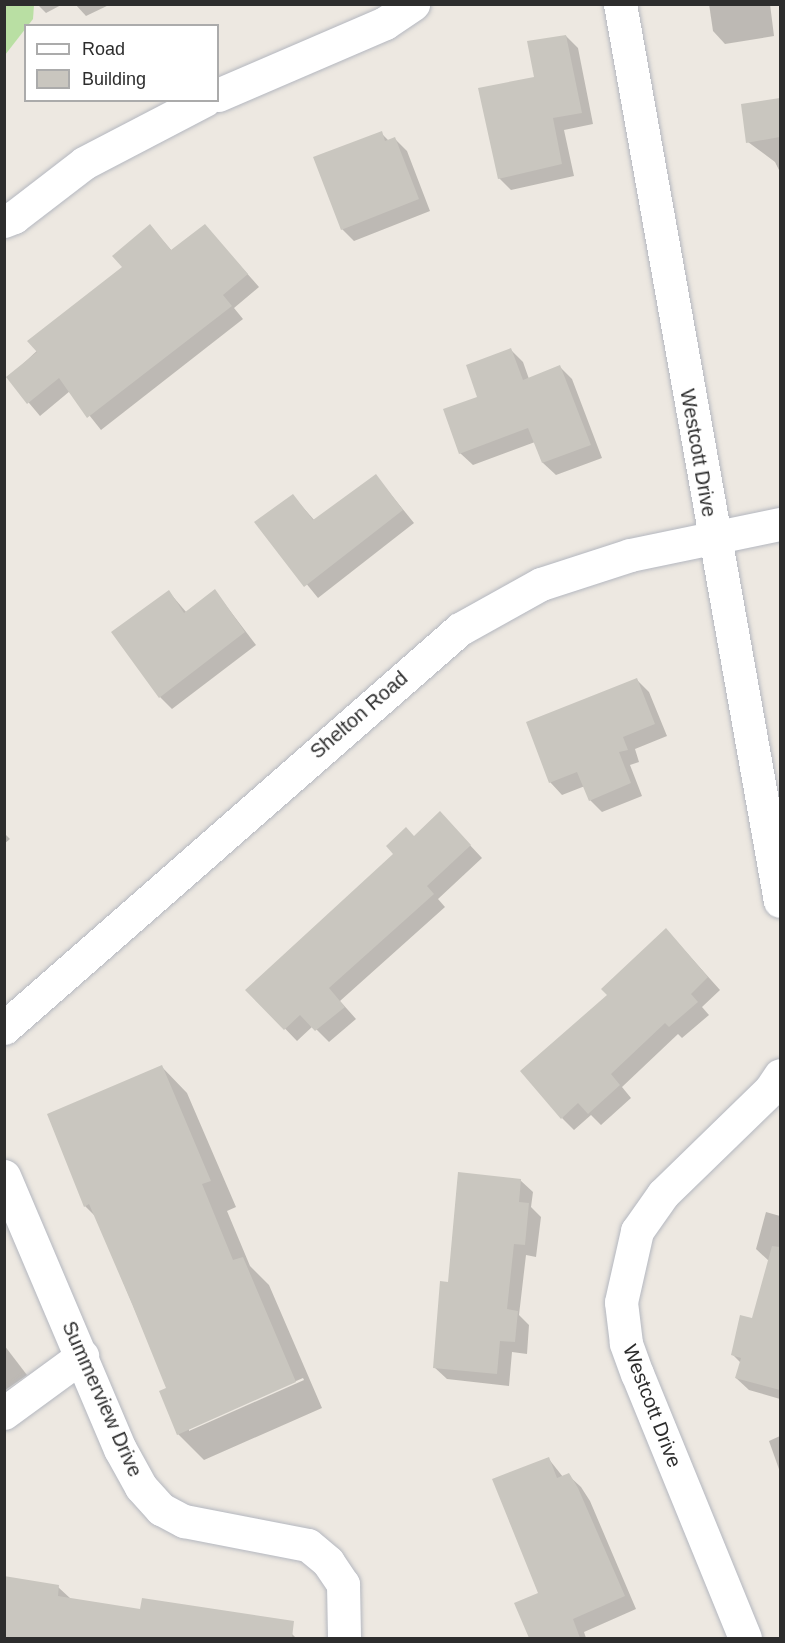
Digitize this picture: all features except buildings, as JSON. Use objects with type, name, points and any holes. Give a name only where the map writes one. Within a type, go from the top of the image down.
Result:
[{"type":"street","points":[[219,95],[385,23],[413,4]]},
{"type":"street","name":"Westcott Drive","points":[[620,4],[713,536],[780,901]]},
{"type":"street","points":[[4,221],[14,218],[84,163],[201,102]]},
{"type":"street","name":"Shelton Road","points":[[4,1028],[460,629],[541,584],[630,555],[713,536],[780,524]]},
{"type":"street","name":"Westcott Drive","points":[[745,1638],[637,1374],[626,1343],[621,1302],[637,1231],[663,1194],[770,1090],[780,1075]]},
{"type":"street","name":"Summerview Drive","points":[[4,1176],[120,1449],[141,1487],[161,1509],[208,1527],[284,1537],[308,1545],[328,1562],[343,1584],[344,1638]]},
{"type":"street","points":[[4,1413],[82,1356]]},
{"type":"green space","points":[[5,4],[34,5],[33,19],[29,24],[24,24],[24,31],[5,55]]}]
